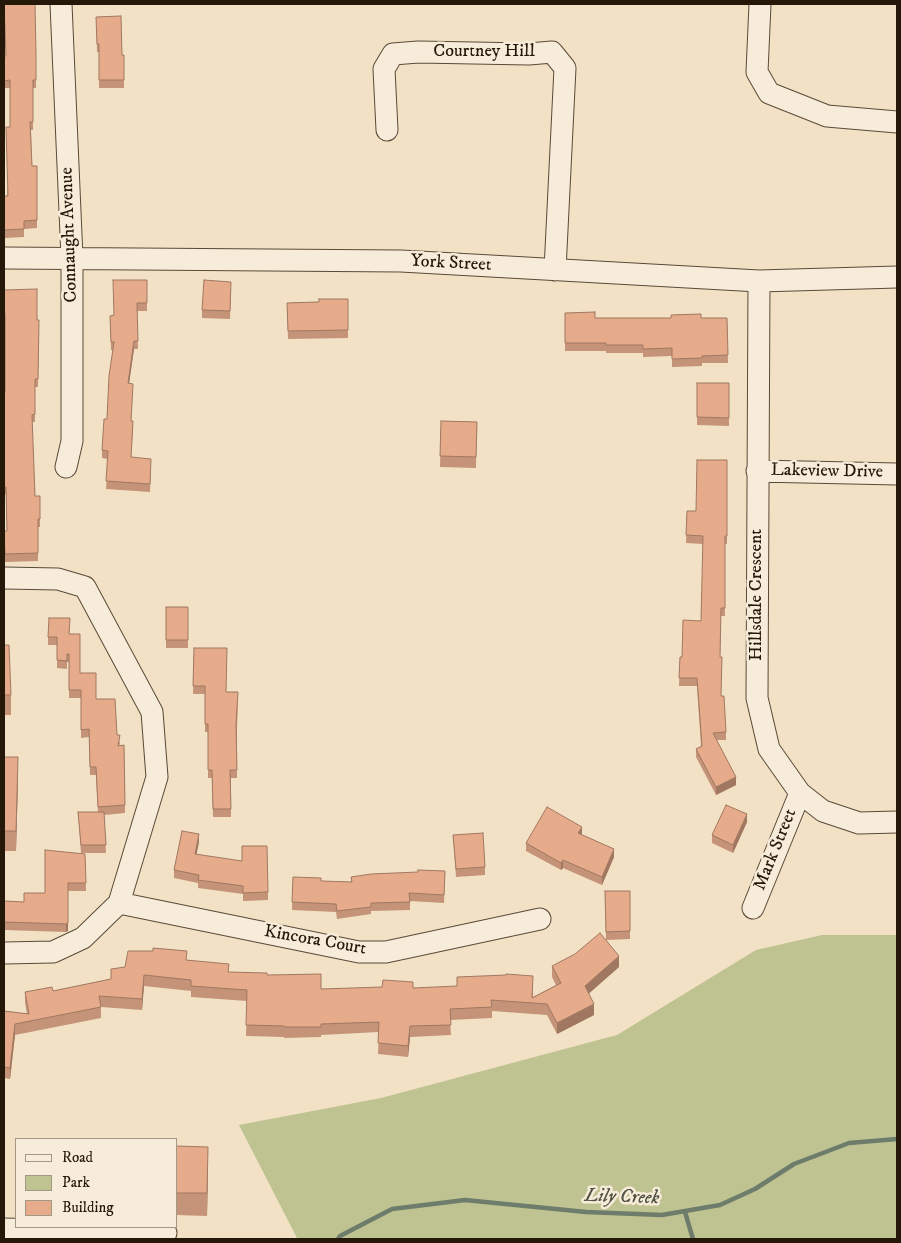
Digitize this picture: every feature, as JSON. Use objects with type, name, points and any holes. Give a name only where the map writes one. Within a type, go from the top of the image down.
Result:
[{"type":"street","name":"Connaught Avenue","points":[[61,4],[72,258],[72,441],[66,467]]},
{"type":"street","points":[[760,4],[758,72],[769,93],[826,116],[897,122]]},
{"type":"street","name":"Courtney Hill","points":[[387,130],[384,68],[393,54],[418,52],[529,54],[552,52],[565,68],[555,270]]},
{"type":"street","name":"York Street","points":[[4,258],[382,261],[759,281],[897,277]]},
{"type":"street","name":"Hillsdale Crescent","points":[[759,281],[758,698],[769,749],[800,793],[823,811],[859,823],[897,822]]},
{"type":"street","name":"Lakeview Drive","points":[[758,470],[897,474]]},
{"type":"street","points":[[4,578],[58,579],[85,587],[152,712],[157,777],[120,903],[83,938],[53,952],[13,953]]},
{"type":"street","name":"Mark Street","points":[[753,908],[800,793]]},
{"type":"street","name":"Kincora Court","points":[[120,903],[359,952],[386,952],[540,919]]},
{"type":"street","points":[[4,1229],[166,1233]]},
{"type":"green space","points":[[822,935],[897,935],[897,1239],[296,1239],[239,1125],[381,1098],[617,1035],[756,950]]},
{"type":"building","points":[[4,4],[35,4],[36,80],[33,80],[33,122],[30,122],[32,166],[37,166],[37,220],[24,221],[24,229],[4,230],[4,196],[8,196],[6,127],[10,127],[10,80],[4,81],[4,56],[6,56]]},
{"type":"building","points":[[121,16],[124,80],[99,80],[99,44],[97,44],[96,17]]},
{"type":"building","points":[[113,280],[147,280],[147,303],[137,303],[138,341],[134,341],[128,383],[133,384],[131,457],[151,459],[150,484],[106,481],[108,451],[102,450],[104,419],[107,419],[109,376],[114,342],[111,342],[110,316],[114,315]]},
{"type":"building","points":[[204,280],[231,282],[230,311],[202,310]]},
{"type":"building","points":[[37,289],[37,320],[39,320],[38,379],[35,379],[35,414],[32,415],[35,496],[40,496],[38,553],[5,554],[4,531],[7,531],[6,487],[4,487],[4,290]]},
{"type":"building","points":[[319,299],[348,299],[348,330],[288,331],[287,303],[319,302]]},
{"type":"building","points":[[595,312],[595,318],[671,318],[671,315],[701,314],[701,318],[727,318],[728,355],[672,359],[672,348],[643,349],[643,345],[565,343],[565,313]]},
{"type":"building","points":[[697,383],[729,383],[729,418],[697,417]]},
{"type":"building","points":[[441,421],[477,422],[476,457],[440,456]]},
{"type":"building","points":[[697,460],[727,460],[725,608],[721,608],[720,657],[722,657],[721,696],[724,696],[726,732],[713,733],[736,777],[716,787],[696,749],[702,746],[697,678],[679,678],[680,657],[682,657],[683,620],[701,621],[703,536],[686,535],[687,511],[696,511]]},
{"type":"building","points":[[166,607],[188,607],[188,640],[166,640]]},
{"type":"building","points":[[49,618],[70,618],[69,634],[80,634],[80,673],[96,673],[96,699],[115,699],[117,735],[120,735],[118,746],[124,745],[125,805],[98,807],[96,767],[90,767],[89,729],[81,730],[81,690],[69,690],[69,654],[67,654],[67,661],[57,660],[57,637],[48,637]]},
{"type":"building","points":[[4,645],[9,645],[11,695],[4,695]]},
{"type":"building","points":[[194,648],[227,648],[226,692],[238,692],[236,724],[237,770],[230,770],[231,809],[213,809],[212,770],[208,770],[208,724],[205,724],[205,686],[193,686]]},
{"type":"building","points":[[4,757],[18,757],[16,831],[4,831]]},
{"type":"building","points":[[726,805],[747,814],[733,845],[712,835]]},
{"type":"building","points":[[547,807],[582,827],[578,833],[614,849],[602,877],[563,860],[561,863],[526,843]]},
{"type":"building","points":[[78,812],[104,812],[106,845],[81,845]]},
{"type":"building","points":[[182,831],[199,834],[195,854],[242,861],[242,846],[267,846],[268,892],[243,893],[243,886],[198,880],[199,875],[174,870]]},
{"type":"building","points":[[483,833],[485,867],[456,869],[453,835]]},
{"type":"building","points":[[45,850],[85,854],[86,883],[68,883],[68,923],[4,922],[4,901],[24,902],[24,893],[45,893]]},
{"type":"building","points":[[418,870],[445,871],[444,895],[409,893],[410,902],[371,903],[371,907],[337,911],[336,904],[292,902],[293,877],[321,878],[321,881],[352,882],[351,877],[371,874],[418,872]]},
{"type":"building","points":[[605,891],[630,891],[630,931],[606,932]]},
{"type":"building","points":[[600,933],[619,956],[585,986],[594,1004],[557,1023],[547,1004],[491,1000],[492,1007],[450,1009],[451,1025],[410,1026],[408,1046],[378,1043],[379,1022],[321,1024],[321,1027],[246,1025],[247,990],[191,986],[191,980],[144,975],[142,999],[99,996],[101,1007],[15,1024],[10,1068],[4,1067],[4,1011],[29,1014],[25,992],[52,987],[53,991],[111,979],[111,969],[125,967],[128,951],[153,951],[153,948],[187,951],[186,960],[229,964],[228,972],[267,973],[267,975],[321,974],[321,989],[382,987],[383,980],[413,982],[413,988],[457,986],[457,977],[506,974],[533,976],[532,998],[561,983],[552,966],[575,954]]},
{"type":"building","points":[[178,1146],[208,1147],[207,1193],[178,1193]]},
{"type":"waterway","name":"Lily Creek","points":[[338,1239],[340,1236],[392,1209],[465,1200],[586,1212],[662,1215],[720,1205],[755,1189],[794,1164],[849,1143],[897,1139]]},
{"type":"waterway","points":[[685,1212],[693,1239]]}]
